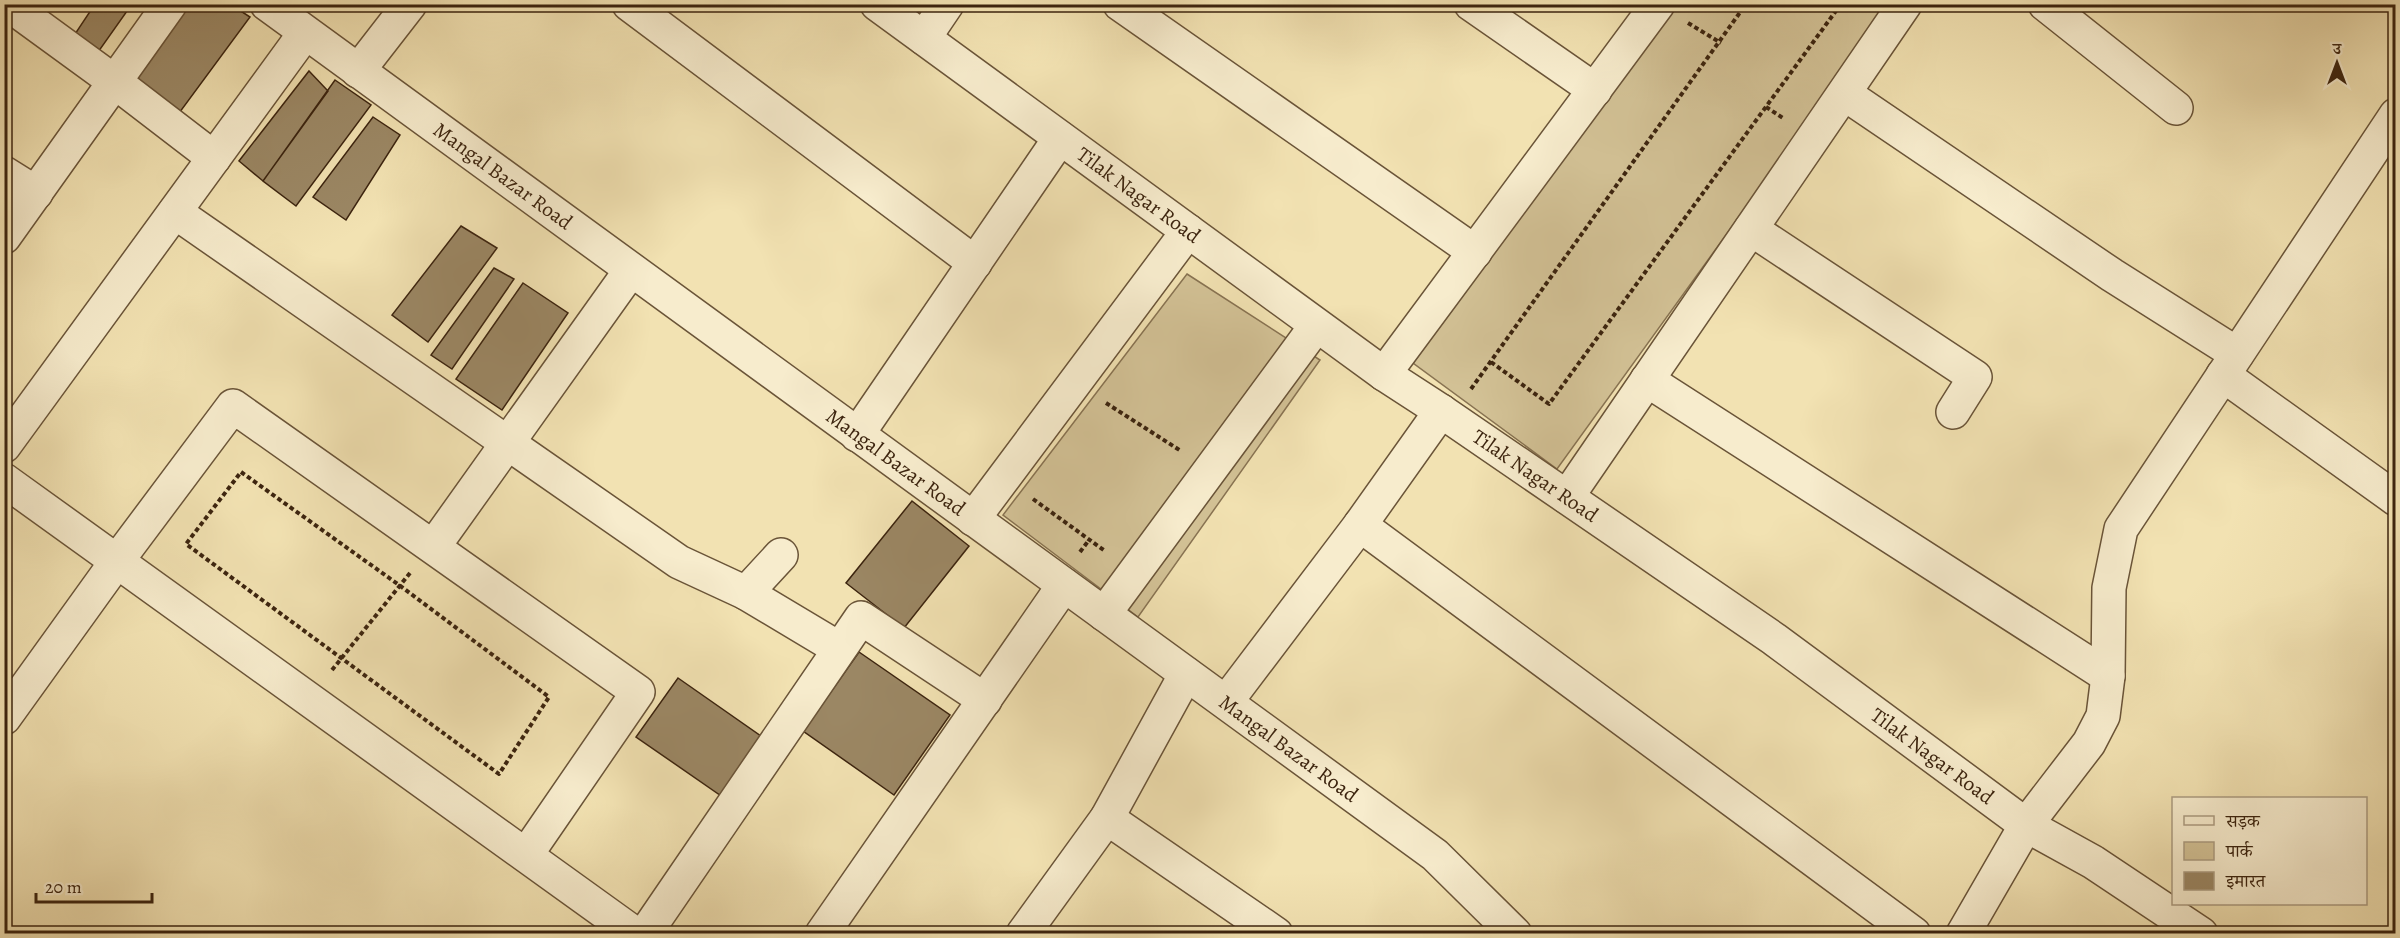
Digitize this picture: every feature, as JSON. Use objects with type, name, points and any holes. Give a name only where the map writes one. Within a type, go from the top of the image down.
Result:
[{"type":"street","points":[[8,4],[214,158]]},
{"type":"street","points":[[4,237],[170,4]]},
{"type":"street","name":"Mangal Bazar Road","points":[[267,4],[1435,855],[1515,933]]},
{"type":"street","points":[[358,71],[410,4]]},
{"type":"street","points":[[629,4],[975,263]]},
{"type":"street","name":"Tilak Nagar Road","points":[[877,4],[1316,326],[1774,639],[2026,825],[2093,862],[2201,933]]},
{"type":"street","points":[[924,38],[947,4]]},
{"type":"street","points":[[1120,4],[1475,252]]},
{"type":"street","points":[[1471,4],[1595,90]]},
{"type":"street","points":[[1384,374],[1658,4]]},
{"type":"street","points":[[1567,497],[1905,4]]},
{"type":"street","points":[[2045,4],[2176,108]]},
{"type":"street","points":[[4,446],[305,33]]},
{"type":"street","points":[[1845,94],[2112,275],[2230,365],[2396,498]]},
{"type":"street","points":[[1963,933],[2026,825],[2088,743],[2103,716],[2108,676],[2109,588],[2121,529],[2396,115]]},
{"type":"street","points":[[857,435],[1060,138]]},
{"type":"street","points":[[4,174],[36,193]]},
{"type":"street","points":[[175,212],[679,562],[746,593],[838,648]]},
{"type":"street","points":[[1750,229],[1975,378],[1953,412]]},
{"type":"street","points":[[973,519],[1188,231]]},
{"type":"street","points":[[434,546],[631,270]]},
{"type":"street","points":[[1104,614],[1316,326]]},
{"type":"street","points":[[1647,380],[2108,676]]},
{"type":"street","points":[[4,718],[117,561],[233,406],[638,692],[526,855]]},
{"type":"street","points":[[1226,702],[1273,644],[1441,411]]},
{"type":"street","points":[[4,480],[635,933]]},
{"type":"street","points":[[1360,525],[1914,933]]},
{"type":"street","points":[[746,593],[781,555]]},
{"type":"street","points":[[822,933],[1064,585]]},
{"type":"street","points":[[645,933],[838,648],[861,618],[985,700]]},
{"type":"street","points":[[1023,933],[1107,818],[1186,674]]},
{"type":"street","points":[[1107,818],[1276,933]]},
{"type":"path","points":[[1746,4],[1491,362],[1549,404],[1841,4]]},
{"type":"path","points":[[1105,402],[1190,457]]},
{"type":"path","points":[[241,472],[399,585],[549,697],[499,774],[342,658],[186,544],[241,472]]},
{"type":"path","points":[[1024,493],[1089,540]]},
{"type":"path","points":[[342,658],[399,585]]},
{"type":"green space","points":[[1677,5],[1886,5],[1791,145],[1557,469],[1413,363]]},
{"type":"green space","points":[[1187,274],[1320,360],[1138,617],[1003,515]]},
{"type":"building","points":[[95,4],[132,4],[96,55],[73,37]]},
{"type":"building","points":[[184,4],[230,4],[250,17],[174,120],[128,82]]},
{"type":"building","points":[[309,71],[328,91],[263,181],[239,161]]},
{"type":"building","points":[[335,80],[371,105],[296,206],[263,181]]},
{"type":"building","points":[[373,117],[400,135],[346,220],[313,197]]},
{"type":"building","points":[[461,226],[497,248],[428,342],[392,315]]},
{"type":"building","points":[[494,268],[514,279],[452,369],[431,355]]},
{"type":"building","points":[[523,283],[568,313],[502,410],[456,379]]},
{"type":"building","points":[[912,501],[969,546],[904,628],[846,583]]},
{"type":"building","points":[[859,652],[950,715],[894,795],[803,731]]},
{"type":"building","points":[[678,678],[768,741],[727,800],[636,737]]}]
